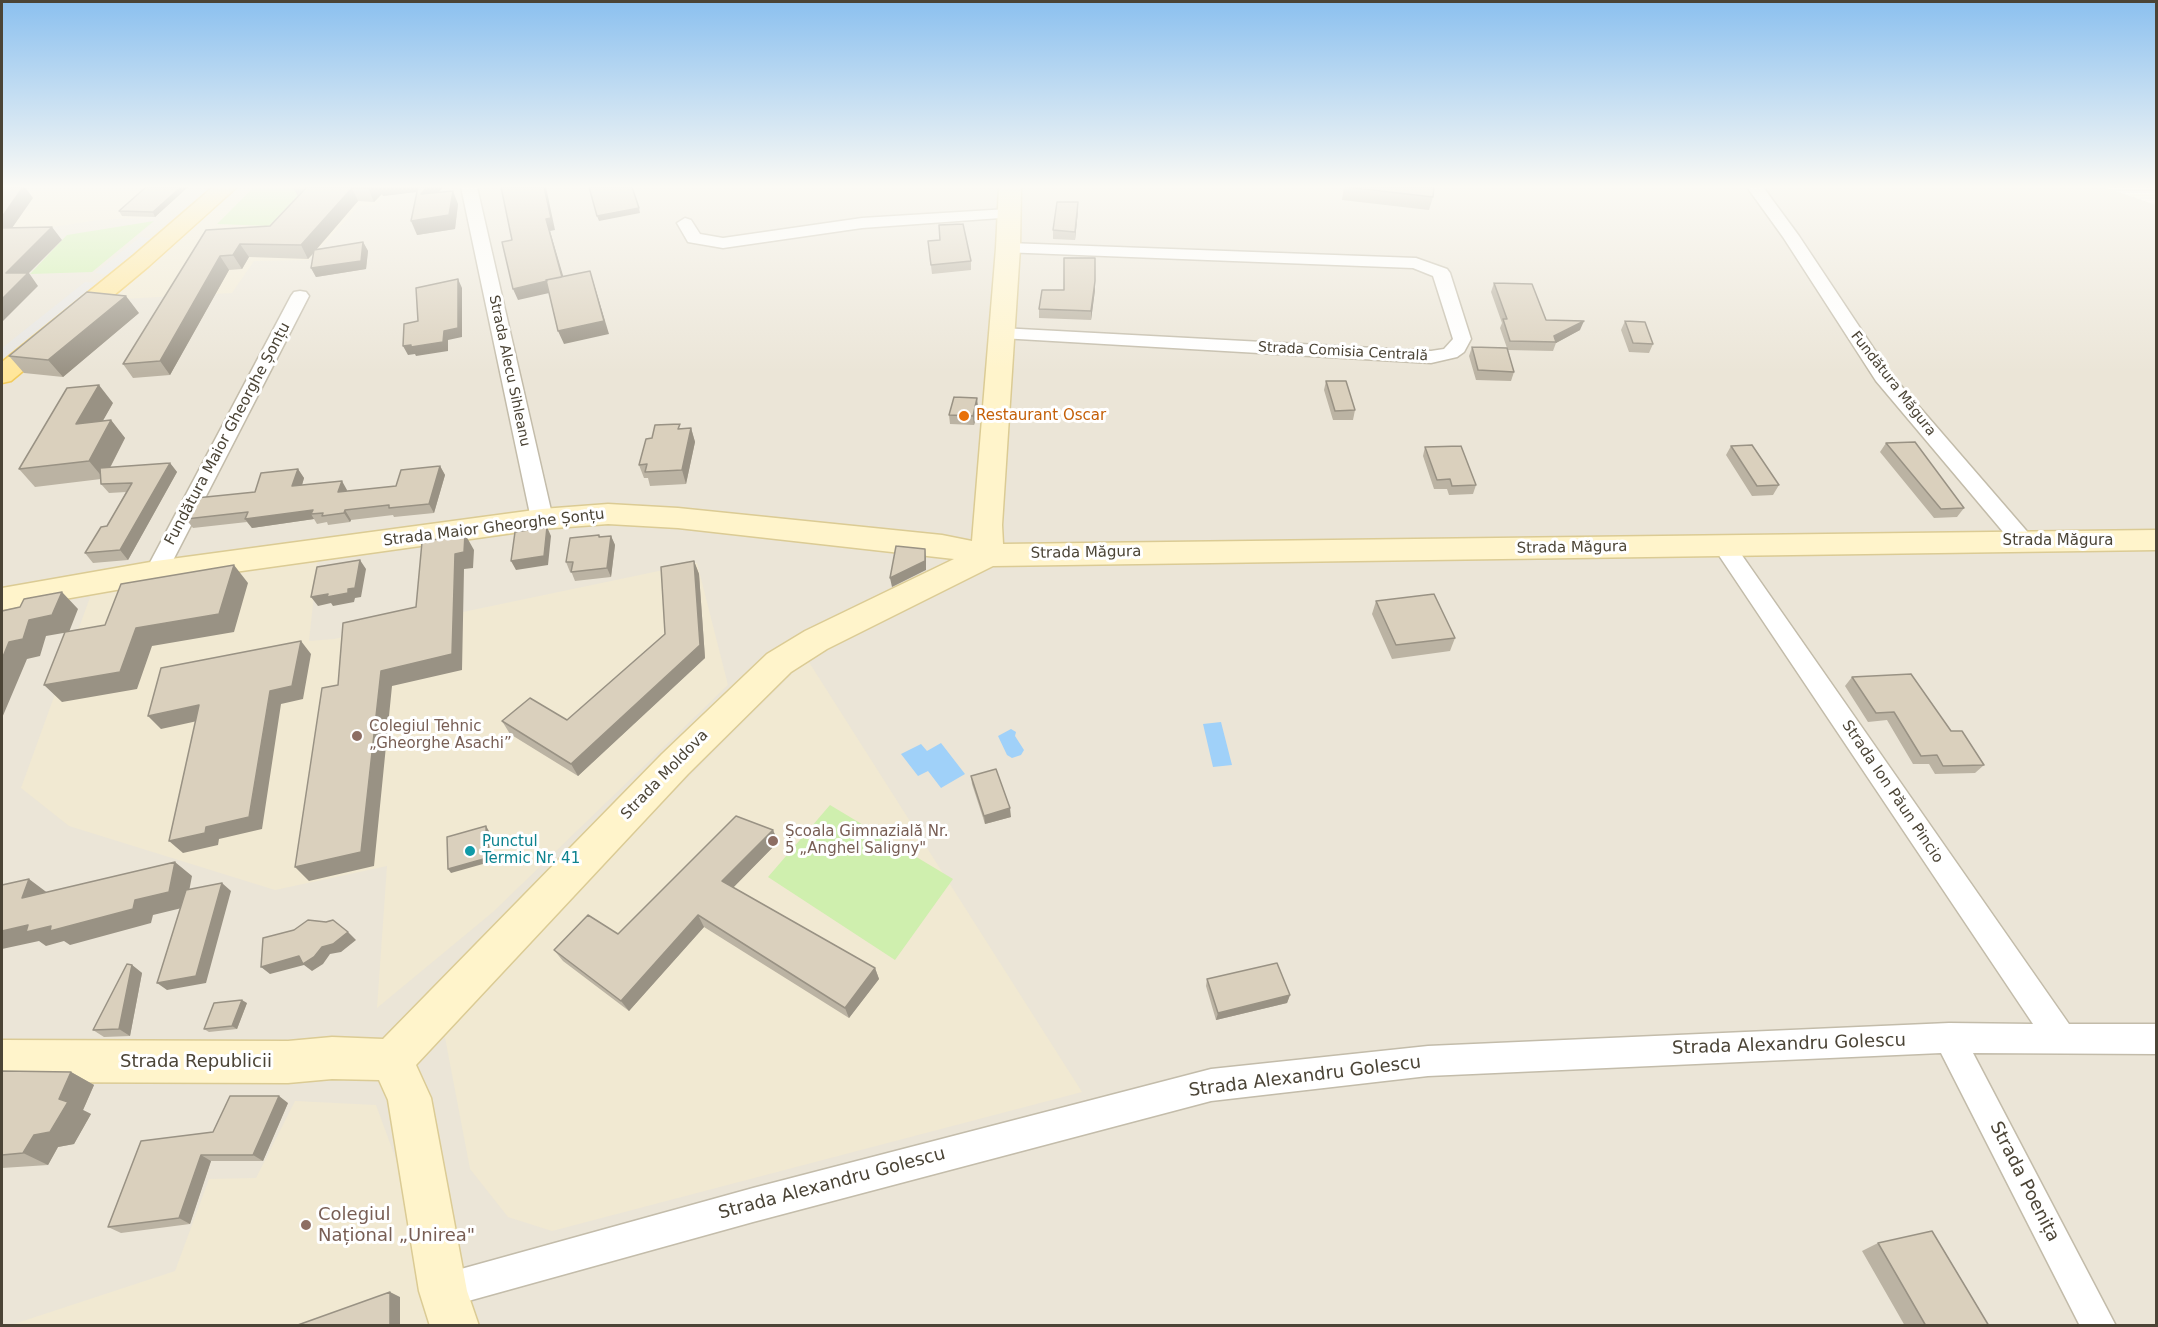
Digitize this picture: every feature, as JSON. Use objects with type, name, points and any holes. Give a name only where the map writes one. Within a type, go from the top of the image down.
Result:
[{"type":"main road","points":[[2,375],[155,249]]},
{"type":"main road","points":[[988,555],[987,525],[1008,249]]},
{"type":"main road","name":"Strada Maior Gheorghe Șonțu","points":[[2,598],[156,572],[542,519],[608,514],[645,515],[942,546],[988,555]]},
{"type":"main road","name":"Strada Măgura","points":[[988,555],[2157,540]]},
{"type":"main road","name":"Strada Moldova","points":[[391,1060],[456,995],[675,764],[779,663],[816,640],[988,555]]},
{"type":"main road","name":"Strada Republicii","points":[[2,1061],[288,1062],[332,1058],[391,1060]]},
{"type":"main road","points":[[391,1060],[409,1098],[449,1308]]},
{"type":"street","name":"Strada Alecu Sihleanu","points":[[483,249],[542,519]]},
{"type":"street","name":"Strada Comisia Centrală","points":[[1000,333],[1431,357],[1450,353],[1457,348],[1462,339],[1441,273],[1416,263],[1033,249]]},
{"type":"street","name":"Fundătura Măgura","points":[[1799,249],[1883,377],[2023,541]]},
{"type":"street","name":"Fundătura Maior Gheorghe Șonțu","points":[[156,572],[300,296]]},
{"type":"street","name":"Strada Ion Păun Pincio","points":[[1724,546],[2060,1037]]},
{"type":"street","name":"Strada Alexandru Golescu","points":[[449,1308],[753,1205],[1211,1085],[1428,1060],[1949,1038],[2157,1039]]},
{"type":"street","name":"Strada Poenița","points":[[1949,1038],[2098,1326]]},
{"type":"shaded area","points":[[2,249],[2156,249],[2156,1325],[2,1326]]},
{"type":"shaded area","points":[[125,249],[142,249],[109,275],[95,273]]},
{"type":"shaded area","points":[[164,249],[319,249],[309,260],[254,261],[232,293],[104,300]]},
{"type":"shaded area","points":[[85,282],[97,283],[2,359],[2,348]]},
{"type":"shaded area","name":"Colegiul Tehnic „Gheorghe Asachi”","points":[[318,557],[309,641],[334,639],[697,563],[728,685],[493,912],[377,1008],[387,866],[275,890],[69,826],[21,788],[93,589]]},
{"type":"shaded area","name":"Școala Gimnazială Nr. 5 „Anghel Saligny\"","points":[[807,659],[1082,1092],[552,1231],[508,1217],[470,1169],[442,1022]]},
{"type":"shaded area","name":"Colegiul Național „Unirea\"","points":[[295,1101],[376,1105],[457,1325],[8,1326],[175,1271],[209,1179],[256,1178]]},
{"type":"green space","points":[[54,249],[120,249],[92,272],[30,274]]},
{"type":"green space","points":[[830,805],[953,879],[895,960],[768,877]]},
{"type":"water","points":[[1221,722],[1232,765],[1213,767],[1203,724]]},
{"type":"water","points":[[1011,729],[1016,732],[1015,736],[1024,750],[1021,755],[1012,758],[1007,755],[998,736]]},
{"type":"water","points":[[941,743],[965,774],[941,788],[928,771],[918,776],[901,754],[921,744],[927,751]]},
{"type":"building","points":[[2,249],[30,249],[6,273],[28,273],[2,299]]},
{"type":"building","points":[[194,249],[237,249],[233,255],[220,256],[160,361],[123,364]]},
{"type":"building","points":[[362,249],[361,261],[311,268],[314,250]]},
{"type":"building","points":[[504,249],[554,249],[562,277],[513,289]]},
{"type":"building","points":[[929,249],[968,249],[971,261],[931,265]]},
{"type":"building","points":[[1064,258],[1095,258],[1091,311],[1039,309],[1042,290],[1064,290]]},
{"type":"building","points":[[590,271],[604,321],[558,331],[546,280]]},
{"type":"building","points":[[458,279],[458,328],[444,331],[443,342],[403,346],[404,324],[418,321],[416,288]]},
{"type":"building","points":[[1494,283],[1532,284],[1546,320],[1584,321],[1554,336],[1556,342],[1510,341],[1503,319],[1507,319]]},
{"type":"building","points":[[87,292],[126,296],[48,360],[9,356]]},
{"type":"building","points":[[1625,321],[1645,322],[1653,344],[1633,343]]},
{"type":"building","points":[[1472,347],[1507,348],[1514,372],[1478,370]]},
{"type":"building","points":[[1326,381],[1346,381],[1355,410],[1335,411]]},
{"type":"building","points":[[99,385],[76,424],[111,420],[89,461],[19,469],[67,388]]},
{"type":"building","points":[[954,397],[977,398],[973,416],[949,415]]},
{"type":"building","points":[[680,424],[678,429],[691,428],[682,470],[645,472],[647,464],[639,465],[646,439],[652,438],[655,425]]},
{"type":"building","points":[[1915,442],[1964,508],[1941,509],[1886,443]]},
{"type":"building","points":[[1752,445],[1779,485],[1757,486],[1731,446]]},
{"type":"building","points":[[1461,446],[1476,485],[1452,486],[1450,479],[1437,480],[1425,447]]},
{"type":"building","points":[[170,463],[120,550],[85,553],[101,527],[107,526],[132,483],[101,484],[100,468]]},
{"type":"building","points":[[440,466],[429,504],[389,508],[389,505],[345,510],[344,513],[322,516],[323,513],[311,514],[313,510],[245,519],[248,512],[186,519],[196,498],[255,492],[261,473],[298,469],[292,486],[342,481],[338,492],[396,486],[401,470]]},
{"type":"building","points":[[547,527],[544,556],[511,561],[515,532]]},
{"type":"building","points":[[465,534],[464,552],[455,554],[452,654],[381,671],[361,852],[295,867],[322,688],[338,685],[343,623],[416,607],[422,542]]},
{"type":"building","points":[[599,535],[599,537],[611,536],[607,568],[571,572],[573,562],[566,562],[570,538]]},
{"type":"building","points":[[896,546],[925,549],[925,561],[890,578]]},
{"type":"building","points":[[360,560],[355,588],[348,589],[348,593],[311,597],[317,567]]},
{"type":"building","points":[[694,561],[700,645],[571,764],[502,721],[530,698],[567,720],[665,634],[661,567]]},
{"type":"building","points":[[234,565],[219,614],[136,628],[120,672],[44,685],[65,632],[105,625],[121,584]]},
{"type":"building","points":[[62,592],[52,615],[29,620],[23,639],[9,642],[2,659],[2,611],[20,607],[24,599]]},
{"type":"building","points":[[1434,594],[1455,638],[1396,645],[1376,601]]},
{"type":"building","points":[[301,641],[292,686],[270,691],[249,817],[206,827],[205,833],[169,841],[199,705],[148,716],[161,668]]},
{"type":"building","points":[[1911,674],[1951,731],[1962,731],[1984,765],[1943,766],[1937,755],[1921,756],[1894,712],[1876,713],[1852,677]]},
{"type":"building","points":[[996,769],[1010,808],[984,816],[971,776]]},
{"type":"building","points":[[736,816],[773,830],[722,881],[875,968],[845,1008],[698,915],[621,1001],[554,950],[588,915],[618,934]]},
{"type":"building","name":"Punctul Termic Nr. 41","points":[[486,826],[487,858],[448,869],[447,837]]},
{"type":"building","points":[[175,862],[169,892],[135,900],[133,909],[50,931],[51,926],[26,932],[28,925],[2,931],[2,885],[29,879],[22,898]]},
{"type":"building","points":[[222,883],[196,976],[157,983],[186,890]]},
{"type":"building","points":[[308,920],[326,922],[333,920],[348,932],[333,944],[322,947],[314,957],[303,964],[299,956],[261,967],[263,938],[294,930]]},
{"type":"building","points":[[1277,963],[1290,995],[1218,1013],[1207,979]]},
{"type":"building","points":[[127,964],[132,965],[119,1029],[93,1030]]},
{"type":"building","points":[[242,1000],[232,1026],[204,1029],[214,1003]]},
{"type":"building","points":[[2,1071],[71,1072],[59,1099],[68,1102],[50,1132],[34,1135],[23,1153],[2,1155]]},
{"type":"building","points":[[230,1096],[279,1096],[253,1155],[201,1155],[179,1218],[108,1227],[141,1141],[213,1132]]},
{"type":"building","points":[[1932,1231],[1989,1326],[1926,1326],[1878,1243]]},
{"type":"building","points":[[390,1292],[390,1326],[295,1326]]},
{"type":"place","name":"Restaurant Oscar","points":[[964,416]]},
{"type":"place","name":"Colegiul Tehnic „Gheorghe Asachi”","points":[[357,736]]},
{"type":"place","name":"Școala Gimnazială Nr. 5 „Anghel Saligny\"","points":[[773,841]]},
{"type":"place","name":"Punctul Termic Nr. 41","points":[[470,851]]},
{"type":"place","name":"Colegiul Național „Unirea\"","points":[[306,1225]]}]
